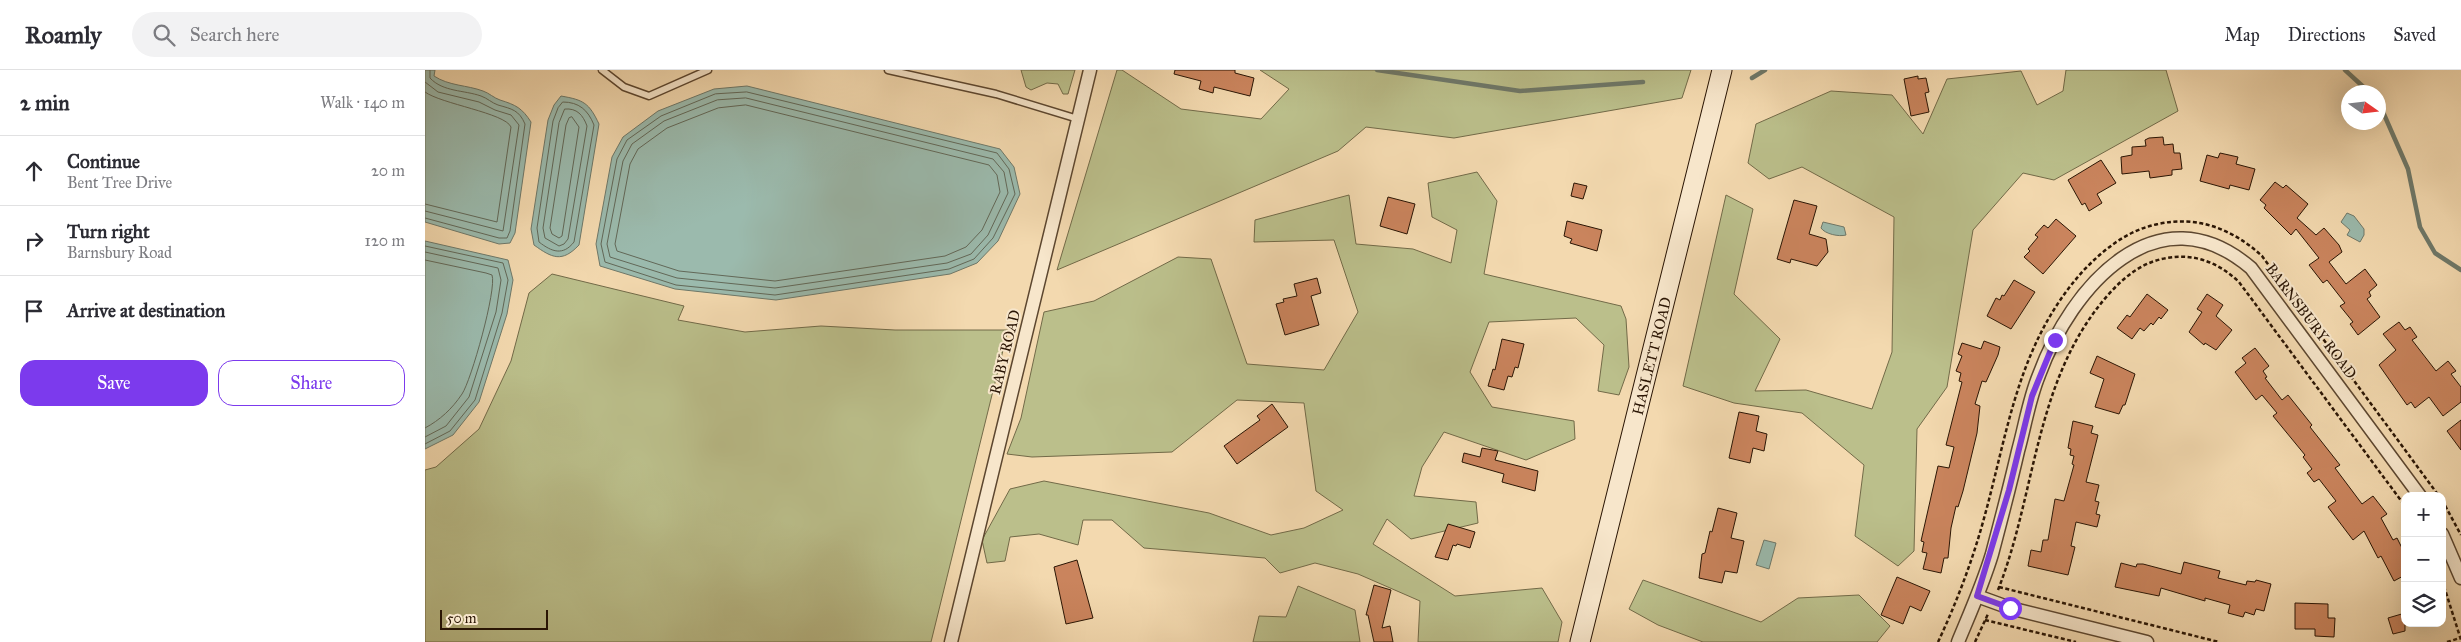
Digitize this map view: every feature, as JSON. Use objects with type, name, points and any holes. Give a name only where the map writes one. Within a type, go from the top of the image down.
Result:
[{"type":"main road","name":"HASLETT ROAD","points":[[1580,642],[1722,70]]},
{"type":"street","name":"RABY ROAD","points":[[951,642],[1090,70]]},
{"type":"street","name":"BARNSBURY ROAD","points":[[1958,642],[1977,596],[2009,490],[2032,396],[2055,340],[2074,308],[2107,270],[2134,249],[2158,240],[2181,238],[2205,242],[2230,252],[2251,268],[2417,492]]},
{"type":"street","points":[[2443,537],[2461,578]]},
{"type":"street","points":[[1977,596],[1992,603],[2147,642]]},
{"type":"lane","points":[[602,70],[623,87],[649,96],[708,70]]},
{"type":"lane","points":[[888,70],[996,94],[1078,119]]},
{"type":"path","points":[[1938,642],[1970,564],[1990,497],[2017,389],[2041,330],[2064,294],[2103,251],[2127,235],[2151,225],[2179,221],[2210,225],[2239,237],[2262,256],[2436,492]]},
{"type":"path","points":[[1975,642],[1999,587],[2019,523],[2047,407],[2072,344],[2112,290],[2138,268],[2161,259],[2173,256],[2198,258],[2221,267],[2239,282],[2401,501]]},
{"type":"path","points":[[2446,507],[2461,535]]},
{"type":"path","points":[[2443,582],[2461,639],[2447,642]]},
{"type":"path","points":[[1999,587],[2219,642]]},
{"type":"path","points":[[1970,614],[1985,620],[2076,642]]},
{"type":"green space","points":[[1021,70],[1075,70],[1068,94],[1063,94],[1058,84],[1047,83],[1031,90],[1026,87]]},
{"type":"green space","points":[[1117,70],[1122,70],[1181,109],[1261,119],[1289,89],[1260,70],[1691,70],[1682,98],[1454,138],[1366,127],[1338,151],[1057,270]]},
{"type":"green space","points":[[2066,70],[2166,70],[2178,111],[2054,180],[2023,173],[1973,230],[1947,387],[1917,429],[1914,551],[1898,566],[1855,536],[1864,465],[1802,413],[1734,403],[1683,386],[1726,195],[1753,209],[1734,294],[1780,339],[1755,391],[1806,390],[1872,409],[1892,352],[1894,217],[1802,167],[1769,179],[1748,163],[1756,124],[1831,91],[1892,95],[1923,134],[1947,79],[2021,71],[2037,105],[2063,91]]},
{"type":"green space","points":[[1477,172],[1497,201],[1484,274],[1621,306],[1626,319],[1629,367],[1619,395],[1598,391],[1604,345],[1576,318],[1489,322],[1470,372],[1492,407],[1574,421],[1575,439],[1526,460],[1444,432],[1422,467],[1414,496],[1476,502],[1478,523],[1411,539],[1387,519],[1373,544],[1455,596],[1542,588],[1562,622],[1558,642],[1418,642],[1420,601],[1358,574],[1315,563],[1280,573],[1265,558],[1144,548],[1112,520],[1083,520],[1078,545],[1039,534],[1010,537],[1005,561],[987,563],[982,540],[1010,489],[1044,481],[1209,513],[1271,535],[1304,528],[1343,510],[1316,491],[1304,403],[1237,400],[1172,452],[1032,457],[1007,454],[1021,418],[1044,312],[1094,301],[1178,257],[1211,259],[1247,364],[1324,370],[1358,312],[1334,240],[1254,242],[1255,220],[1349,195],[1356,244],[1413,249],[1451,263],[1457,230],[1432,217],[1428,183]]},
{"type":"green space","points":[[552,274],[684,306],[678,320],[745,332],[821,326],[895,330],[1008,330],[931,642],[425,642],[425,470],[436,467],[479,429],[511,361],[529,293]]},
{"type":"green space","points":[[1643,580],[1761,622],[1798,598],[1859,595],[1890,626],[1877,642],[1703,642],[1658,625],[1629,609]]},
{"type":"green space","points":[[1298,586],[1355,610],[1360,642],[1253,642],[1259,616],[1286,617]]},
{"type":"water","points":[[425,70],[435,70],[434,76],[440,79],[452,84],[483,91],[514,105],[525,113],[531,122],[515,233],[510,243],[499,244],[425,222]]},
{"type":"water","points":[[747,86],[1000,149],[1014,167],[1020,194],[998,241],[977,263],[950,274],[776,300],[675,289],[600,266],[596,244],[612,157],[623,137],[658,111],[714,89]]},
{"type":"water","points":[[561,96],[575,99],[585,104],[592,111],[599,124],[579,245],[573,251],[557,257],[546,253],[534,245],[531,229],[548,120],[554,105]]},
{"type":"water","points":[[2347,213],[2354,216],[2364,229],[2364,235],[2360,242],[2347,235],[2350,230],[2341,222]]},
{"type":"water","points":[[1823,222],[1844,227],[1846,235],[1826,232],[1821,228]]},
{"type":"water","points":[[425,241],[508,260],[513,280],[507,314],[479,402],[453,435],[425,449]]},
{"type":"water","points":[[1764,540],[1776,543],[1769,569],[1756,565]]},
{"type":"building","points":[[1175,70],[1235,70],[1235,73],[1254,78],[1250,96],[1214,87],[1213,93],[1199,89],[1201,81],[1174,74]]},
{"type":"building","points":[[1918,76],[1918,79],[1926,78],[1929,92],[1925,93],[1929,112],[1911,116],[1904,79]]},
{"type":"building","points":[[2163,137],[2164,145],[2173,144],[2174,153],[2180,153],[2182,169],[2172,170],[2172,175],[2150,178],[2149,171],[2122,174],[2121,157],[2132,155],[2132,147],[2146,146],[2145,140],[2149,138]]},
{"type":"building","points":[[2220,153],[2238,157],[2236,164],[2255,169],[2249,190],[2230,185],[2229,189],[2200,181],[2207,155],[2218,158]]},
{"type":"building","points":[[2101,160],[2116,183],[2097,194],[2102,203],[2089,211],[2085,203],[2082,205],[2068,180]]},
{"type":"building","points":[[2275,182],[2283,188],[2286,185],[2308,204],[2297,218],[2316,235],[2324,228],[2339,245],[2342,252],[2329,262],[2346,284],[2365,269],[2377,285],[2369,292],[2371,296],[2367,299],[2380,317],[2358,335],[2350,324],[2353,322],[2340,306],[2345,303],[2327,280],[2323,283],[2309,265],[2319,258],[2296,229],[2291,235],[2264,208],[2266,205],[2260,200]]},
{"type":"building","points":[[1574,183],[1587,186],[1583,199],[1571,196]]},
{"type":"building","points":[[1388,197],[1415,204],[1407,234],[1380,226]]},
{"type":"building","points":[[1794,200],[1817,206],[1809,234],[1826,239],[1828,252],[1817,266],[1791,259],[1790,263],[1777,259]]},
{"type":"building","points":[[2056,219],[2076,236],[2043,274],[2024,257],[2038,237],[2035,235],[2044,225],[2048,228]]},
{"type":"building","points":[[1567,221],[1602,230],[1597,251],[1570,243],[1572,239],[1564,236]]},
{"type":"building","points":[[1317,278],[1321,293],[1311,296],[1319,325],[1285,335],[1276,304],[1284,302],[1283,299],[1297,296],[1294,284]]},
{"type":"building","points":[[2014,280],[2035,292],[2011,329],[1987,316],[1996,298],[2000,300],[2002,295],[2004,296]]},
{"type":"building","points":[[2147,294],[2168,310],[2161,319],[2159,317],[2153,325],[2151,323],[2144,331],[2140,328],[2132,339],[2117,328],[2127,315],[2130,317]]},
{"type":"building","points":[[2207,294],[2223,305],[2216,316],[2232,330],[2216,350],[2205,343],[2204,345],[2189,332],[2202,312],[2197,309]]},
{"type":"building","points":[[2399,322],[2405,330],[2410,327],[2417,337],[2412,340],[2436,371],[2448,361],[2456,371],[2451,374],[2461,387],[2461,402],[2443,416],[2429,397],[2415,408],[2411,402],[2407,405],[2379,365],[2396,350],[2383,334]]},
{"type":"building","points":[[1502,339],[1524,344],[1518,368],[1515,367],[1512,377],[1508,376],[1504,390],[1488,386],[1493,369],[1495,370]]},
{"type":"building","points":[[1984,341],[2000,347],[1986,382],[1982,381],[1975,404],[1980,406],[1977,433],[1963,491],[1958,507],[1956,506],[1951,528],[1948,558],[1944,558],[1941,573],[1923,569],[1927,553],[1922,552],[1924,542],[1921,541],[1938,466],[1949,468],[1954,447],[1946,445],[1962,382],[1959,381],[1961,373],[1956,371],[1962,356],[1958,354],[1962,343],[1981,349]]},
{"type":"building","points":[[2255,348],[2269,366],[2263,371],[2267,377],[2265,378],[2282,400],[2288,395],[2312,425],[2310,427],[2340,465],[2335,468],[2362,504],[2373,496],[2387,514],[2381,518],[2393,540],[2397,538],[2401,546],[2401,577],[2394,581],[2381,556],[2378,558],[2364,531],[2353,540],[2328,507],[2336,501],[2319,479],[2314,482],[2307,473],[2312,469],[2303,457],[2305,455],[2273,416],[2277,413],[2262,395],[2256,400],[2235,372],[2246,363],[2242,358]]},
{"type":"building","points":[[2097,356],[2135,374],[2125,405],[2123,405],[2119,414],[2095,407],[2104,379],[2090,373]]},
{"type":"building","points":[[1272,404],[1288,427],[1237,464],[1224,446],[1260,420],[1257,416]]},
{"type":"building","points":[[1739,412],[1759,416],[1756,431],[1767,434],[1764,451],[1753,448],[1750,463],[1729,458]]},
{"type":"building","points":[[2461,420],[2461,450],[2447,431]]},
{"type":"building","points":[[2073,421],[2093,426],[2091,433],[2098,435],[2086,482],[2099,485],[2095,501],[2099,502],[2096,514],[2100,515],[2097,527],[2076,522],[2071,546],[2075,547],[2068,575],[2028,566],[2031,550],[2041,552],[2043,540],[2048,540],[2055,499],[2064,501],[2074,465],[2072,464],[2074,456],[2070,455],[2071,449],[2068,448]]},
{"type":"building","points":[[1482,448],[1498,451],[1495,460],[1538,471],[1535,491],[1502,482],[1504,474],[1462,462],[1464,453],[1480,457]]},
{"type":"building","points":[[1718,508],[1737,513],[1731,538],[1744,541],[1737,573],[1725,571],[1722,583],[1699,578],[1702,554],[1705,553]]},
{"type":"building","points":[[1448,524],[1475,532],[1470,548],[1457,544],[1456,546],[1453,545],[1448,560],[1435,557]]},
{"type":"building","points":[[1077,560],[1093,618],[1066,624],[1054,567]]},
{"type":"building","points":[[2184,562],[2220,571],[2218,578],[2246,585],[2247,581],[2255,582],[2256,580],[2271,584],[2264,611],[2256,609],[2254,615],[2245,612],[2243,617],[2228,613],[2230,605],[2205,598],[2205,601],[2161,588],[2159,596],[2115,587],[2121,563],[2136,567],[2137,564],[2143,564],[2181,574]]},
{"type":"building","points":[[1897,577],[1930,591],[1921,611],[1910,606],[1903,624],[1881,615]]},
{"type":"building","points":[[1374,585],[1391,590],[1382,628],[1390,626],[1393,642],[1374,642],[1368,615],[1366,615]]},
{"type":"building","points":[[2295,603],[2328,604],[2328,618],[2335,618],[2334,637],[2315,636],[2315,629],[2295,629]]},
{"type":"building","points":[[2401,614],[2401,627],[2405,627],[2405,631],[2393,634],[2388,618]]},
{"type":"waterway","points":[[1377,70],[1520,91],[1643,82]]},
{"type":"waterway","points":[[1752,78],[1765,70]]},
{"type":"waterway","points":[[2345,70],[2361,85]]},
{"type":"waterway","points":[[2386,119],[2408,169],[2420,227],[2435,253],[2461,270]]},
{"type":"route","points":[[2010,608],[1977,596],[1991,557],[2032,396],[2046,357],[2055,340]]}]
